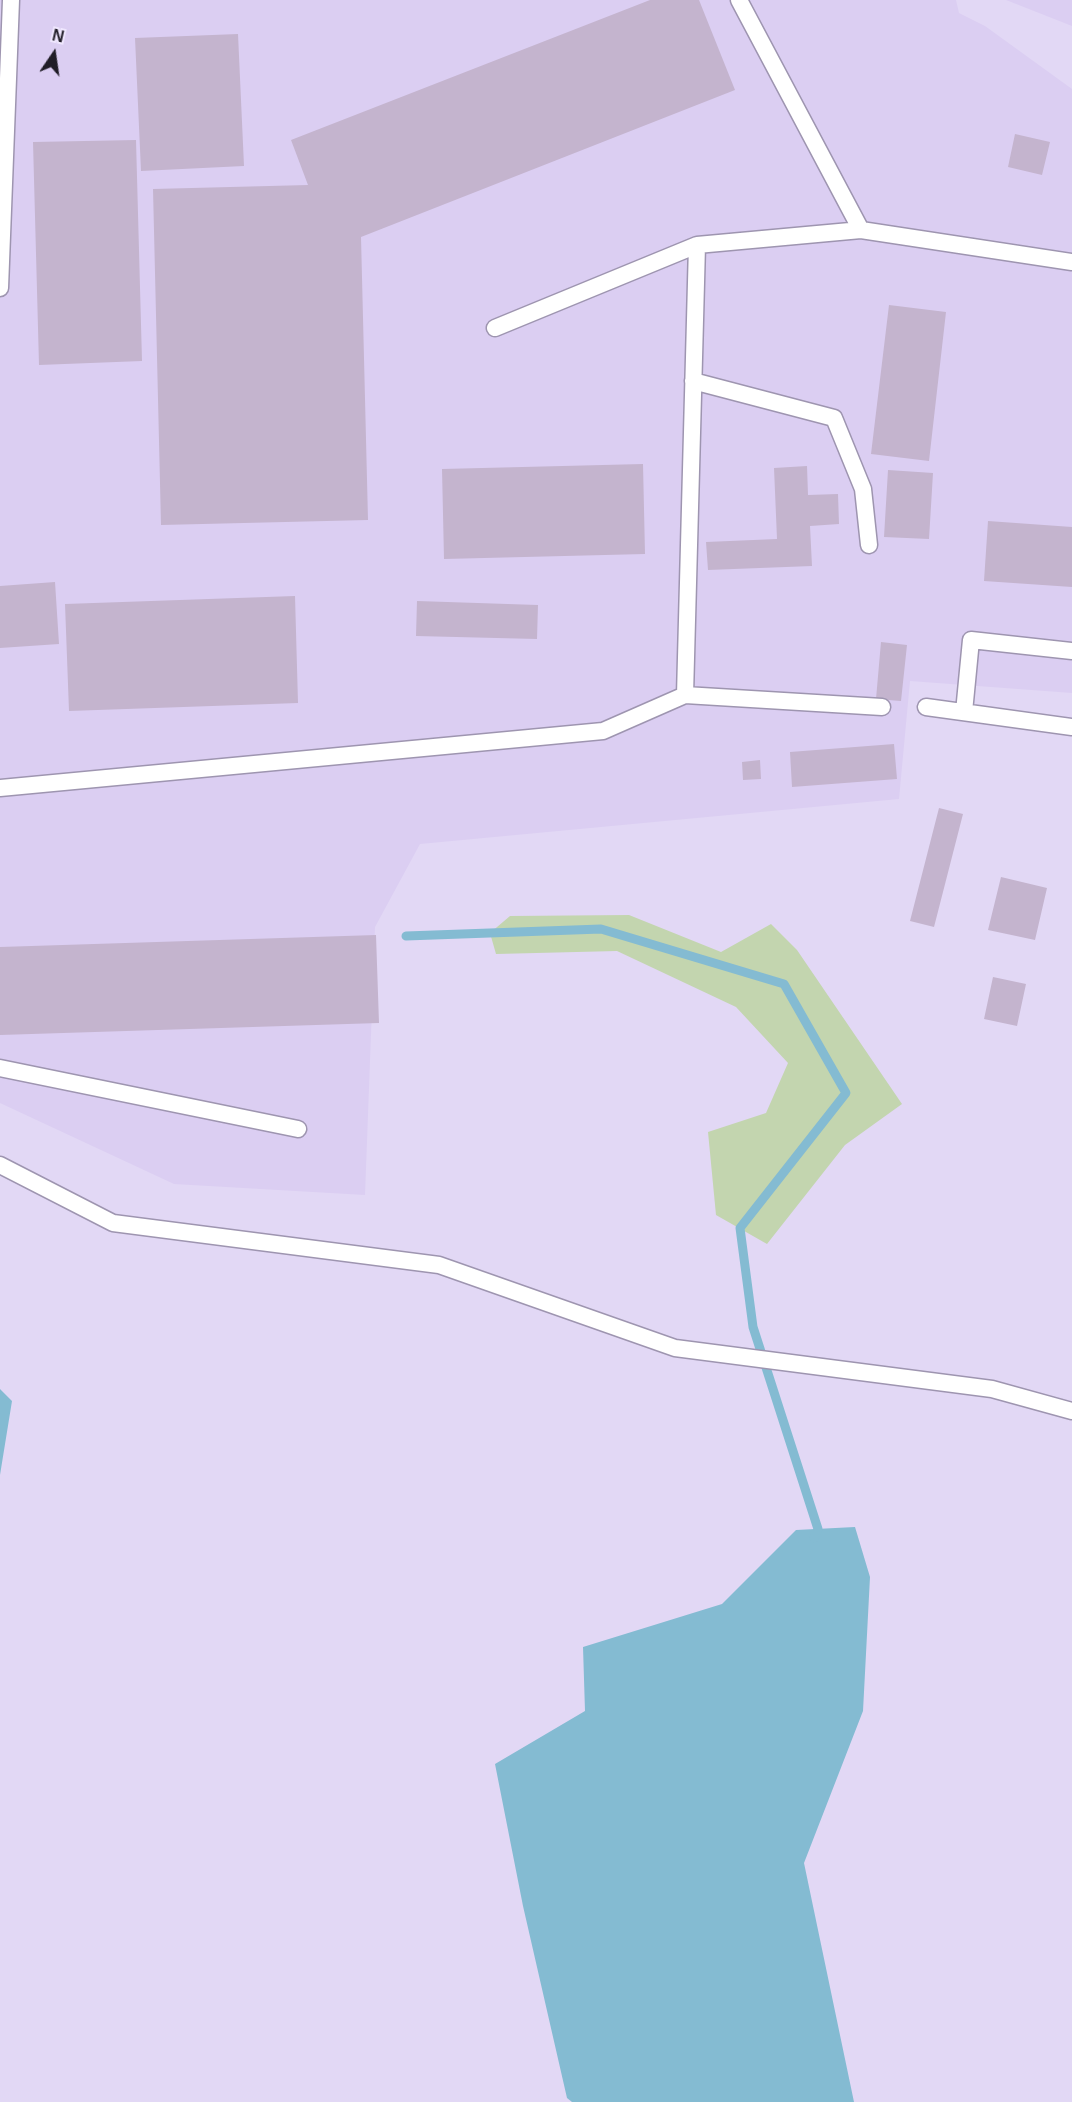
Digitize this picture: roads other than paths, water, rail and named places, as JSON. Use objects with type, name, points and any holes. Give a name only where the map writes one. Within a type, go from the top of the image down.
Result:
[{"type":"lane","points":[[0,288],[11,0]]},
{"type":"lane","points":[[739,0],[861,230]]},
{"type":"lane","points":[[495,328],[697,245],[861,230],[1072,261]]},
{"type":"lane","points":[[685,695],[697,245]]},
{"type":"lane","points":[[693,381],[834,418],[863,489],[869,545]]},
{"type":"lane","points":[[964,712],[971,640],[1072,651]]},
{"type":"lane","points":[[1,783],[603,731],[685,695],[882,706]]},
{"type":"lane","points":[[926,707],[1072,727]]},
{"type":"lane","points":[[0,1068],[298,1129]]},
{"type":"lane","points":[[0,1165],[113,1223],[439,1264],[675,1348],[992,1389],[1072,1411]]},
{"type":"water","points":[[0,1389],[12,1401],[0,1475]]},
{"type":"water","points":[[855,1527],[870,1577],[863,1711],[804,1863],[854,2102],[572,2102],[567,2098],[523,1906],[495,1764],[585,1711],[583,1647],[722,1604],[796,1530]]},
{"type":"waterway","points":[[406,936],[601,929],[784,984],[846,1093],[740,1228],[753,1327],[818,1529],[814,1538]]}]
